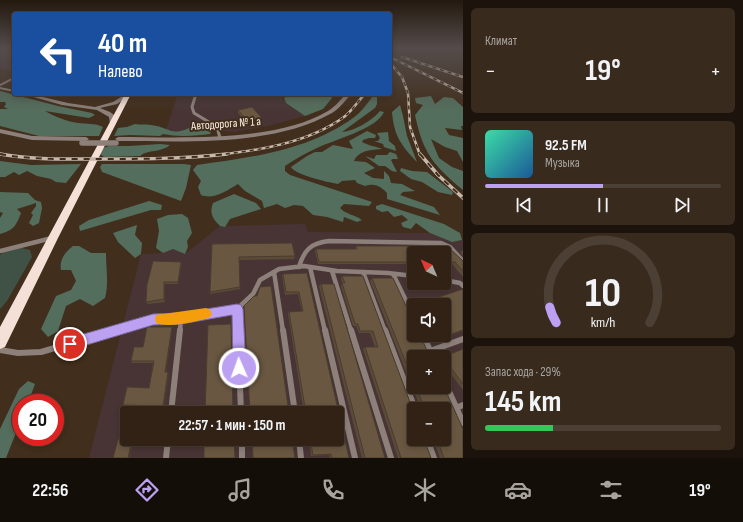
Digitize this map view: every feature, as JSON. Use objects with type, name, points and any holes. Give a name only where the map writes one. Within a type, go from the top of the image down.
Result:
[{"type":"highway","points":[[0,342],[52,238],[127,96]]},
{"type":"street","points":[[0,86],[12,90]]},
{"type":"street","points":[[33,96],[109,113],[112,116],[113,124]]},
{"type":"street","points":[[86,108],[102,107],[115,103],[125,96]]},
{"type":"street","name":"Автодорога № 1 а","points":[[117,141],[220,138],[266,134],[321,116],[338,105],[347,96]]},
{"type":"street","points":[[86,108],[121,109]]},
{"type":"street","points":[[0,131],[46,142],[220,141],[266,134]]},
{"type":"lane","points":[[0,86],[12,79]]},
{"type":"lane","points":[[195,96],[192,107],[194,113],[217,127],[220,138]]},
{"type":"lane","points":[[0,251],[52,238]]},
{"type":"lane","points":[[299,267],[307,249],[312,244],[329,241],[435,242],[450,247],[463,261]]},
{"type":"lane","points":[[310,267],[355,458]]},
{"type":"lane","points":[[0,350],[18,353],[40,352],[153,319],[181,318],[237,309],[253,294],[260,280],[279,269],[310,267],[332,271],[407,275]]},
{"type":"lane","points":[[332,271],[391,458]]},
{"type":"lane","points":[[274,272],[294,406]]},
{"type":"lane","points":[[363,272],[412,402]]},
{"type":"lane","points":[[393,274],[407,303]]},
{"type":"lane","points":[[451,281],[460,283],[463,286]]},
{"type":"lane","points":[[237,309],[241,406]]},
{"type":"lane","points":[[172,406],[181,318]]},
{"type":"lane","points":[[433,350],[463,339]]},
{"type":"lane","points":[[450,394],[463,423]]},
{"type":"lane","points":[[456,408],[463,405]]},
{"type":"lane","points":[[166,458],[167,446]]},
{"type":"lane","points":[[242,446],[242,458]]},
{"type":"lane","points":[[300,446],[301,458]]},
{"type":"lane","points":[[430,446],[434,458]]},
{"type":"shaded area","points":[[177,96],[281,96],[286,103],[305,116],[268,126],[234,132],[212,130],[208,126],[199,129],[193,126],[180,132],[166,130]]},
{"type":"shaded area","points":[[305,224],[308,232],[430,233],[452,242],[463,240],[463,458],[89,458],[141,254],[163,253],[173,249],[185,254],[220,226]]},
{"type":"green space","points":[[0,91],[12,94],[12,96],[19,96],[92,113],[95,115],[89,118],[45,111],[69,121],[94,124],[103,127],[99,136],[39,136],[0,126],[0,109],[8,109],[4,107],[6,104],[5,102],[0,102]]},
{"type":"green space","points":[[287,96],[331,96],[332,98],[323,109],[305,116],[286,103],[284,98]]},
{"type":"green space","points":[[373,96],[377,97],[377,104],[375,108],[342,132],[352,130],[362,125],[380,111],[384,112],[373,124],[313,150],[285,166],[285,171],[290,175],[372,202],[369,206],[344,204],[340,208],[362,220],[357,222],[344,217],[343,222],[327,217],[313,215],[303,206],[294,205],[285,208],[277,204],[264,208],[262,201],[245,191],[238,184],[215,196],[201,195],[198,187],[201,181],[193,170],[197,165],[238,159],[278,151],[298,145],[335,129],[356,116]]},
{"type":"green space","points":[[431,96],[435,104],[444,97],[453,98],[463,107],[462,130],[445,128],[449,135],[463,138],[463,162],[457,151],[445,147],[431,139],[439,158],[452,167],[463,171],[463,190],[444,173],[431,157],[426,149],[418,128],[415,115],[423,105],[416,103],[415,98]]},
{"type":"green space","points":[[400,105],[407,136],[417,162],[399,140],[394,128],[392,112]]},
{"type":"green space","points":[[135,124],[157,126],[171,131],[180,131],[193,126],[199,129],[208,126],[212,130],[210,134],[193,136],[174,136],[163,134],[160,136],[114,136],[118,128]]},
{"type":"green space","points":[[367,131],[376,135],[375,138],[369,138],[363,140],[362,142],[382,149],[366,151],[356,157],[354,161],[366,162],[375,168],[364,173],[373,178],[384,179],[384,171],[389,176],[391,183],[402,184],[415,191],[403,192],[400,195],[434,207],[440,215],[387,199],[387,193],[377,186],[365,186],[357,183],[355,180],[342,181],[338,184],[319,180],[298,173],[291,167],[307,156],[315,152],[322,152],[333,145],[353,149],[349,141]]},
{"type":"green space","points":[[388,132],[389,141],[395,146],[396,151],[384,147],[383,144],[374,141],[378,141],[380,138],[377,133]]},
{"type":"green space","points":[[170,145],[163,149],[147,152],[140,156],[104,157],[100,154],[103,148],[109,146]]},
{"type":"green space","points":[[390,152],[396,154],[398,159],[391,160],[397,172],[392,171],[385,166],[379,166],[365,156],[374,159],[376,155],[387,155]]},
{"type":"green space","points":[[0,161],[31,165],[81,164],[66,183],[56,182],[27,171],[19,175],[14,172],[5,177],[0,177]]},
{"type":"green space","points":[[102,164],[191,165],[186,188],[181,201],[102,172],[100,167]]},
{"type":"green space","points":[[401,168],[412,171],[427,172],[453,192],[452,195],[438,192],[422,182],[411,179],[400,171]]},
{"type":"green space","points":[[0,192],[28,193],[35,200],[41,202],[42,208],[39,223],[33,226],[29,223],[33,215],[31,213],[36,206],[36,203],[17,209],[21,213],[16,224],[8,231],[0,234],[0,218],[3,213],[0,212]]},
{"type":"green space","points":[[234,194],[256,203],[261,209],[230,219],[225,227],[220,226],[212,216],[211,210],[213,203]]},
{"type":"green space","points":[[149,201],[162,205],[161,210],[151,210],[80,231],[79,226],[89,220]]},
{"type":"green space","points":[[382,204],[444,224],[460,233],[462,240],[452,242],[430,233],[416,223],[411,229],[403,227],[401,223],[408,220],[402,215],[394,217],[388,211],[382,212],[376,209],[376,206]]},
{"type":"green space","points":[[182,214],[188,218],[192,233],[187,241],[188,247],[185,254],[173,249],[163,253],[156,248],[159,231],[157,219],[168,215]]},
{"type":"green space","points":[[137,225],[135,235],[142,243],[141,254],[135,258],[118,242],[113,233]]},
{"type":"green space","points":[[73,246],[79,246],[91,253],[106,253],[107,281],[105,298],[93,306],[80,299],[66,306],[58,331],[48,337],[41,329],[56,296],[71,290],[76,281],[71,270],[61,270],[63,256]]},
{"type":"green space","points":[[17,247],[30,250],[32,257],[7,301],[0,309],[0,255],[5,251]]},
{"type":"green space","points":[[28,381],[35,384],[31,394],[17,394],[19,389]]},
{"type":"green space","points":[[12,404],[12,443],[6,458],[0,458],[0,429]]},
{"type":"building","points":[[252,107],[262,118],[247,121],[238,110]]},
{"type":"building","points":[[292,243],[295,256],[239,257],[240,287],[210,292],[212,244]]},
{"type":"building","points":[[356,246],[407,246],[407,262],[319,262],[316,249],[357,249]]},
{"type":"building","points":[[451,250],[463,261],[463,271],[455,262],[451,262]]},
{"type":"building","points":[[153,261],[181,262],[178,282],[164,282],[164,299],[146,302],[147,285]]},
{"type":"building","points":[[307,273],[337,406],[305,406],[289,312],[303,311],[299,292],[286,292],[283,274]]},
{"type":"building","points":[[342,276],[363,276],[410,402],[407,402],[407,446],[427,446],[431,458],[401,458],[365,347],[378,347],[373,331],[360,331],[358,324],[355,324],[342,283],[345,283]]},
{"type":"building","points":[[372,278],[393,278],[407,308],[407,342],[423,342],[427,350],[407,350],[407,366]]},
{"type":"building","points":[[321,284],[334,284],[385,458],[365,458]]},
{"type":"building","points":[[271,286],[288,406],[250,406],[244,306],[254,296],[257,296],[260,287]]},
{"type":"building","points":[[463,289],[463,330],[451,334],[451,298],[436,298]]},
{"type":"building","points":[[231,324],[233,406],[205,406],[208,325]]},
{"type":"building","points":[[147,327],[172,327],[165,372],[168,372],[163,406],[123,405],[127,387],[149,388],[154,361],[131,361],[134,347],[143,347]]},
{"type":"building","points":[[463,349],[463,384],[451,368],[451,354]]},
{"type":"building","points":[[419,394],[447,394],[451,402],[422,402]]},
{"type":"building","points":[[451,402],[463,429],[463,458],[444,458],[440,446],[451,446]]},
{"type":"building","points":[[344,436],[349,458],[332,458],[331,454],[313,455],[311,446],[344,446]]},
{"type":"building","points":[[118,439],[120,439],[120,446],[131,446],[128,458],[113,458]]},
{"type":"building","points":[[204,446],[234,446],[235,458],[204,458]]},
{"type":"building","points":[[252,446],[293,446],[295,458],[253,458]]},
{"type":"railway","points":[[395,69],[402,77],[408,93],[410,127],[420,155]]},
{"type":"railway","points":[[415,69],[463,93]]},
{"type":"railway","points":[[440,69],[463,77]]},
{"type":"railway","points":[[223,154],[267,148],[315,133],[344,117],[363,96]]},
{"type":"railway","points":[[4,155],[0,154],[36,158],[71,159],[194,157],[223,154]]},
{"type":"railway","points":[[218,155],[223,154]]},
{"type":"railway","points":[[420,154],[438,175],[463,198]]},
{"type":"slow traffic","points":[[160,319],[181,318],[206,314]]},
{"type":"route","points":[[70,344],[153,319],[181,318],[237,309],[239,368]]}]
